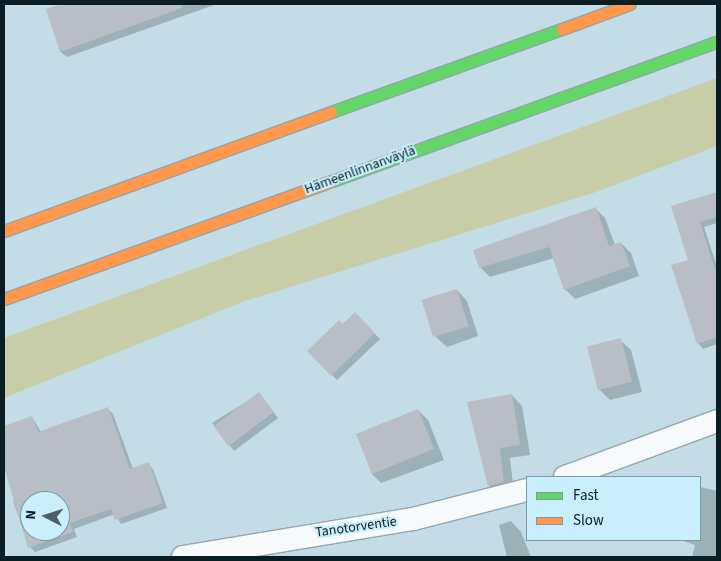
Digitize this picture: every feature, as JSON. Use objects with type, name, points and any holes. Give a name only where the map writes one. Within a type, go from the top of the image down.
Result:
[{"type":"highway","points":[[4,231],[630,4]]},
{"type":"highway","name":"Hämeenlinnanväylä","points":[[4,299],[717,42]]},
{"type":"street","points":[[568,476],[717,421]]},
{"type":"street","name":"Tanotorventie","points":[[183,557],[413,519],[526,490]]},
{"type":"green space","points":[[717,78],[717,146],[596,192],[245,301],[4,398],[4,338]]},
{"type":"building","points":[[62,4],[182,4],[182,8],[60,52],[46,9]]},
{"type":"building","points":[[717,192],[717,217],[700,222],[717,275],[717,337],[697,344],[671,265],[688,260],[671,206]]},
{"type":"building","points":[[596,207],[609,246],[621,242],[630,266],[564,290],[549,247],[479,268],[473,250]]},
{"type":"building","points":[[457,289],[468,326],[433,337],[422,300]]},
{"type":"building","points":[[355,312],[375,333],[331,376],[307,351],[339,320],[343,324]]},
{"type":"building","points":[[621,338],[632,382],[598,390],[587,346]]},
{"type":"building","points":[[259,392],[274,412],[229,446],[213,426]]},
{"type":"building","points":[[512,394],[520,445],[500,448],[504,482],[488,486],[467,402]]},
{"type":"building","points":[[108,407],[130,469],[149,462],[163,503],[115,520],[111,509],[70,523],[70,491],[20,491],[20,521],[4,467],[4,426],[32,416],[38,432]]},
{"type":"building","points":[[418,409],[434,449],[372,474],[356,434]]},
{"type":"building","points":[[26,541],[48,541],[28,548]]},
{"type":"traffic: fast","points":[[331,112],[562,29]]},
{"type":"traffic: fast","points":[[332,181],[717,42]]},
{"type":"traffic: slow","points":[[562,29],[630,4]]},
{"type":"traffic: slow","points":[[4,231],[331,112]]},
{"type":"traffic: slow","points":[[4,299],[332,181]]}]
